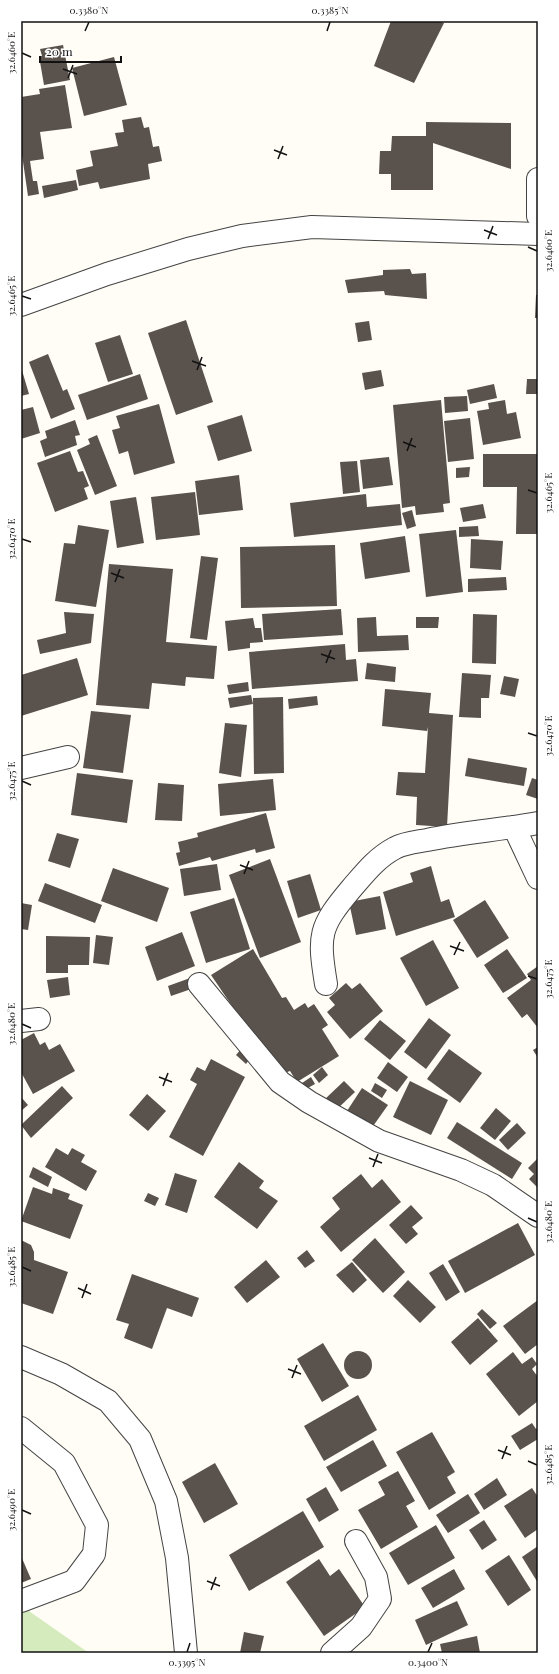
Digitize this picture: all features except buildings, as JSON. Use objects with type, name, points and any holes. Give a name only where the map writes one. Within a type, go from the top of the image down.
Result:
[{"type":"street","points":[[538,179],[538,216]]},
{"type":"street","points":[[21,305],[107,274],[188,249],[242,236],[312,227],[538,234]]},
{"type":"street","points":[[21,768],[68,756]]},
{"type":"street","points":[[326,984],[321,949],[325,924],[333,911],[375,861],[396,847],[408,844],[459,833],[538,823]]},
{"type":"street","points":[[514,827],[538,878]]},
{"type":"street","points":[[199,984],[280,1082],[309,1102],[379,1141],[461,1170],[493,1185],[538,1216]]},
{"type":"street","points":[[21,1357],[61,1374],[108,1401],[140,1438],[166,1501],[178,1558],[186,1653]]},
{"type":"street","points":[[21,1428],[64,1463],[97,1525],[94,1554],[74,1581],[21,1601]]},
{"type":"street","points":[[332,1653],[361,1627],[380,1599],[376,1577],[356,1541]]},
{"type":"green space","points":[[21,1602],[26,1609],[89,1653],[21,1653]]}]
